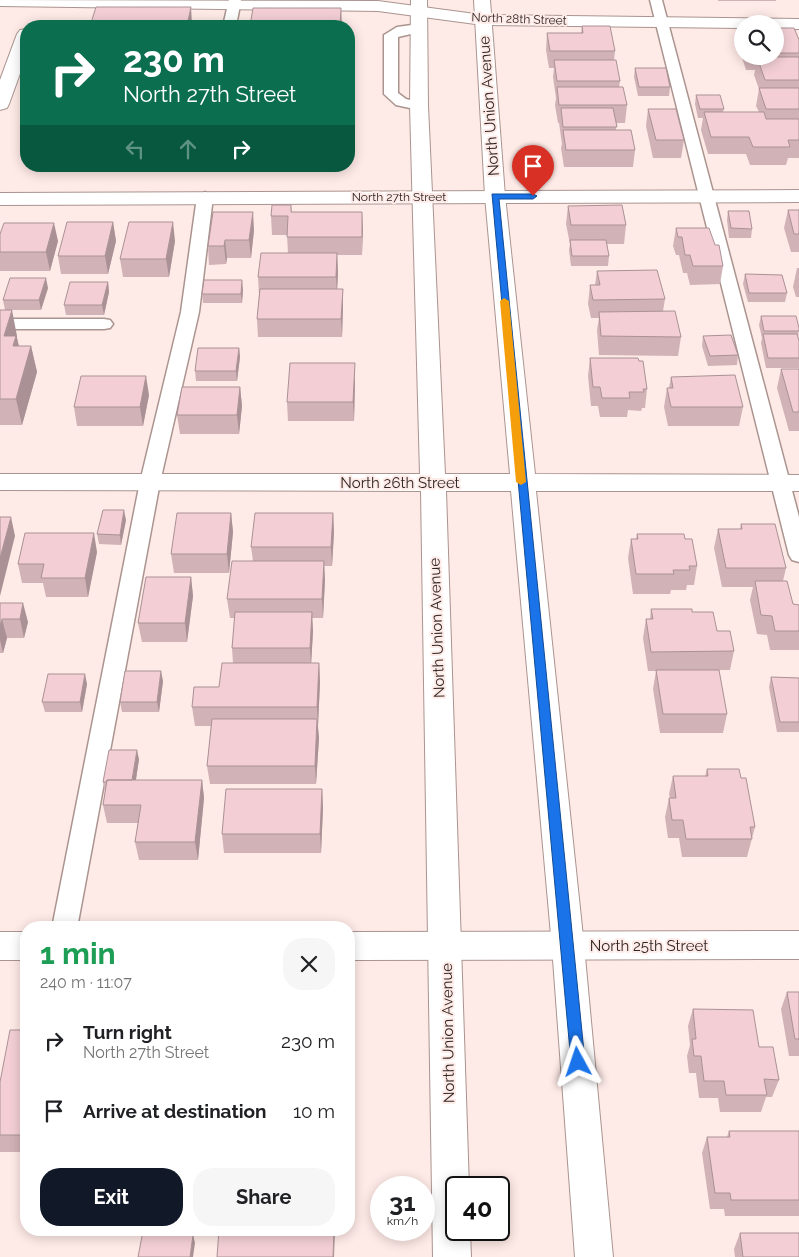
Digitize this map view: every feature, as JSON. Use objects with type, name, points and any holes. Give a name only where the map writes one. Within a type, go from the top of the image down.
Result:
[{"type":"street","points":[[31,20],[39,0]]},
{"type":"street","name":"North 28th Street","points":[[0,1],[235,2],[378,6],[419,13],[482,10],[661,21],[799,24]]},
{"type":"street","name":"North Union Avenue","points":[[482,10],[495,196],[521,483],[568,946],[594,1257]]},
{"type":"street","name":"North Union Avenue","points":[[419,13],[419,106],[433,483],[446,946],[452,1257]]},
{"type":"street","points":[[0,104],[4,85],[20,48]]},
{"type":"street","name":"North 27th Street","points":[[0,199],[799,196]]},
{"type":"street","name":"North 26th Street","points":[[0,482],[790,483]]},
{"type":"street","name":"North 25th Street","points":[[355,946],[799,945]]},
{"type":"street","points":[[0,946],[20,946]]},
{"type":"lane","points":[[656,0],[706,196],[790,483],[799,555]]},
{"type":"lane","points":[[231,20],[235,2]]},
{"type":"lane","points":[[419,13],[402,30],[391,35],[391,94],[401,102],[419,106]]},
{"type":"lane","points":[[65,921],[150,482],[190,312],[205,197]]},
{"type":"lane","points":[[0,324],[104,324]]},
{"type":"building","points":[[96,7],[191,7],[188,20],[92,20]]},
{"type":"building","points":[[253,8],[341,8],[340,20],[251,20]]},
{"type":"building","points":[[582,26],[610,26],[615,51],[550,51],[547,33],[583,33]]},
{"type":"building","points":[[784,28],[794,28],[799,40],[799,53],[784,53]]},
{"type":"building","points":[[784,57],[799,57],[799,80],[765,80],[760,65],[784,65]]},
{"type":"building","points":[[554,60],[616,60],[620,81],[557,81]]},
{"type":"building","points":[[635,68],[666,68],[670,87],[639,87]]},
{"type":"building","points":[[557,87],[623,87],[627,105],[559,105]]},
{"type":"building","points":[[759,88],[799,88],[799,109],[766,109]]},
{"type":"building","points":[[696,95],[720,95],[724,109],[700,109]]},
{"type":"building","points":[[561,108],[613,108],[617,127],[563,127]]},
{"type":"building","points":[[648,109],[676,109],[684,140],[656,140]]},
{"type":"building","points":[[704,112],[764,112],[766,119],[799,119],[799,140],[788,140],[790,147],[753,147],[749,137],[711,137]]},
{"type":"building","points":[[563,130],[631,130],[635,150],[566,150]]},
{"type":"building","points":[[272,205],[291,205],[291,212],[362,212],[362,237],[287,237],[288,216],[271,216]]},
{"type":"building","points":[[622,205],[626,225],[571,225],[568,206]]},
{"type":"building","points":[[788,210],[799,210],[799,234],[794,234]]},
{"type":"building","points":[[728,211],[749,211],[752,229],[731,228]]},
{"type":"building","points":[[213,212],[253,212],[249,240],[225,240],[224,246],[208,246]]},
{"type":"building","points":[[67,222],[113,222],[105,256],[58,256]]},
{"type":"building","points":[[129,222],[173,222],[166,259],[120,259]]},
{"type":"building","points":[[4,223],[54,223],[46,252],[0,252],[0,234]]},
{"type":"building","points":[[676,228],[709,228],[715,245],[719,245],[723,266],[693,266],[690,255],[685,255],[682,237],[678,237]]},
{"type":"building","points":[[570,240],[606,240],[609,256],[572,256]]},
{"type":"building","points":[[261,253],[337,253],[336,277],[258,277]]},
{"type":"building","points":[[657,270],[665,299],[593,300],[590,285],[600,285],[597,271]]},
{"type":"building","points":[[745,274],[782,275],[787,293],[749,293]]},
{"type":"building","points":[[10,278],[46,278],[39,300],[3,300]]},
{"type":"building","points":[[204,280],[242,280],[241,294],[202,294]]},
{"type":"building","points":[[70,282],[108,282],[102,305],[64,305]]},
{"type":"building","points":[[260,289],[343,289],[341,319],[257,319]]},
{"type":"building","points":[[0,310],[12,310],[4,336],[16,336],[13,346],[31,346],[16,399],[0,399]]},
{"type":"building","points":[[675,311],[681,337],[601,336],[599,312]]},
{"type":"building","points":[[761,316],[796,316],[799,331],[764,331]]},
{"type":"building","points":[[763,334],[797,334],[799,358],[768,358]]},
{"type":"building","points":[[731,335],[738,355],[710,356],[703,336]]},
{"type":"building","points":[[198,348],[239,348],[236,371],[195,371]]},
{"type":"building","points":[[590,358],[638,358],[639,361],[643,361],[647,389],[643,389],[644,392],[629,392],[630,398],[602,398],[600,387],[593,387]]},
{"type":"building","points":[[290,363],[355,363],[353,402],[287,402]]},
{"type":"building","points":[[781,369],[799,369],[799,412],[793,412]]},
{"type":"building","points":[[735,375],[743,407],[671,407],[667,388],[673,388],[671,377]]},
{"type":"building","points":[[81,376],[146,376],[140,407],[74,407]]},
{"type":"building","points":[[182,387],[240,387],[237,415],[177,415]]},
{"type":"building","points":[[103,510],[124,510],[120,535],[97,534]]},
{"type":"building","points":[[177,513],[231,513],[227,554],[171,554]]},
{"type":"building","points":[[255,513],[333,513],[331,547],[251,547]]},
{"type":"building","points":[[0,517],[11,517],[0,558]]},
{"type":"building","points":[[741,524],[775,524],[786,568],[726,568],[718,529],[742,529]]},
{"type":"building","points":[[25,533],[94,533],[85,578],[41,578],[44,564],[18,564]]},
{"type":"building","points":[[637,534],[684,534],[685,539],[692,539],[697,566],[689,566],[690,570],[673,570],[674,574],[636,574],[631,539],[638,539]]},
{"type":"building","points":[[232,561],[324,561],[322,599],[227,599]]},
{"type":"building","points":[[146,577],[191,577],[185,623],[138,623]]},
{"type":"building","points":[[755,581],[787,581],[793,604],[799,605],[799,631],[775,631],[772,616],[761,615]]},
{"type":"building","points":[[0,603],[23,603],[20,619],[2,619],[0,626]]},
{"type":"building","points":[[651,609],[692,609],[692,612],[713,612],[717,631],[730,631],[734,651],[651,652],[646,619],[653,619]]},
{"type":"building","points":[[235,612],[312,612],[310,648],[232,648]]},
{"type":"building","points":[[222,663],[319,663],[317,707],[192,707],[194,687],[219,687]]},
{"type":"building","points":[[656,670],[719,670],[727,714],[663,714]]},
{"type":"building","points":[[125,671],[161,671],[157,702],[120,702]]},
{"type":"building","points":[[48,674],[85,674],[80,702],[42,702]]},
{"type":"building","points":[[771,677],[799,678],[799,722],[780,722]]},
{"type":"building","points":[[212,719],[317,719],[315,766],[207,766]]},
{"type":"building","points":[[109,750],[137,750],[132,780],[107,780],[107,782],[103,782]]},
{"type":"building","points":[[707,769],[739,769],[741,778],[746,778],[755,827],[750,827],[752,839],[686,839],[683,820],[672,820],[669,798],[676,798],[673,776],[708,776]]},
{"type":"building","points":[[107,780],[202,780],[195,842],[135,842],[141,805],[103,805]]},
{"type":"building","points":[[226,789],[322,789],[320,834],[222,834]]},
{"type":"building","points":[[787,992],[799,992],[799,1039],[795,1039]]},
{"type":"building","points":[[693,1009],[753,1010],[759,1047],[773,1047],[779,1080],[764,1079],[767,1095],[726,1095],[724,1081],[704,1081],[701,1056],[694,1056],[692,1039],[696,1039]]},
{"type":"building","points":[[10,1030],[20,1030],[20,1135],[0,1135],[0,1082]]},
{"type":"building","points":[[729,1131],[799,1131],[799,1200],[731,1200],[730,1193],[715,1193],[707,1137],[730,1137]]},
{"type":"building","points":[[740,1233],[799,1233],[799,1257],[743,1257]]},
{"type":"building","points":[[142,1236],[193,1236],[190,1257],[138,1257]]},
{"type":"building","points":[[219,1236],[334,1236],[333,1257],[217,1257]]},
{"type":"slow traffic","points":[[504,301],[521,482]]},
{"type":"route","points":[[533,196],[495,196],[521,483],[578,1062]]}]
